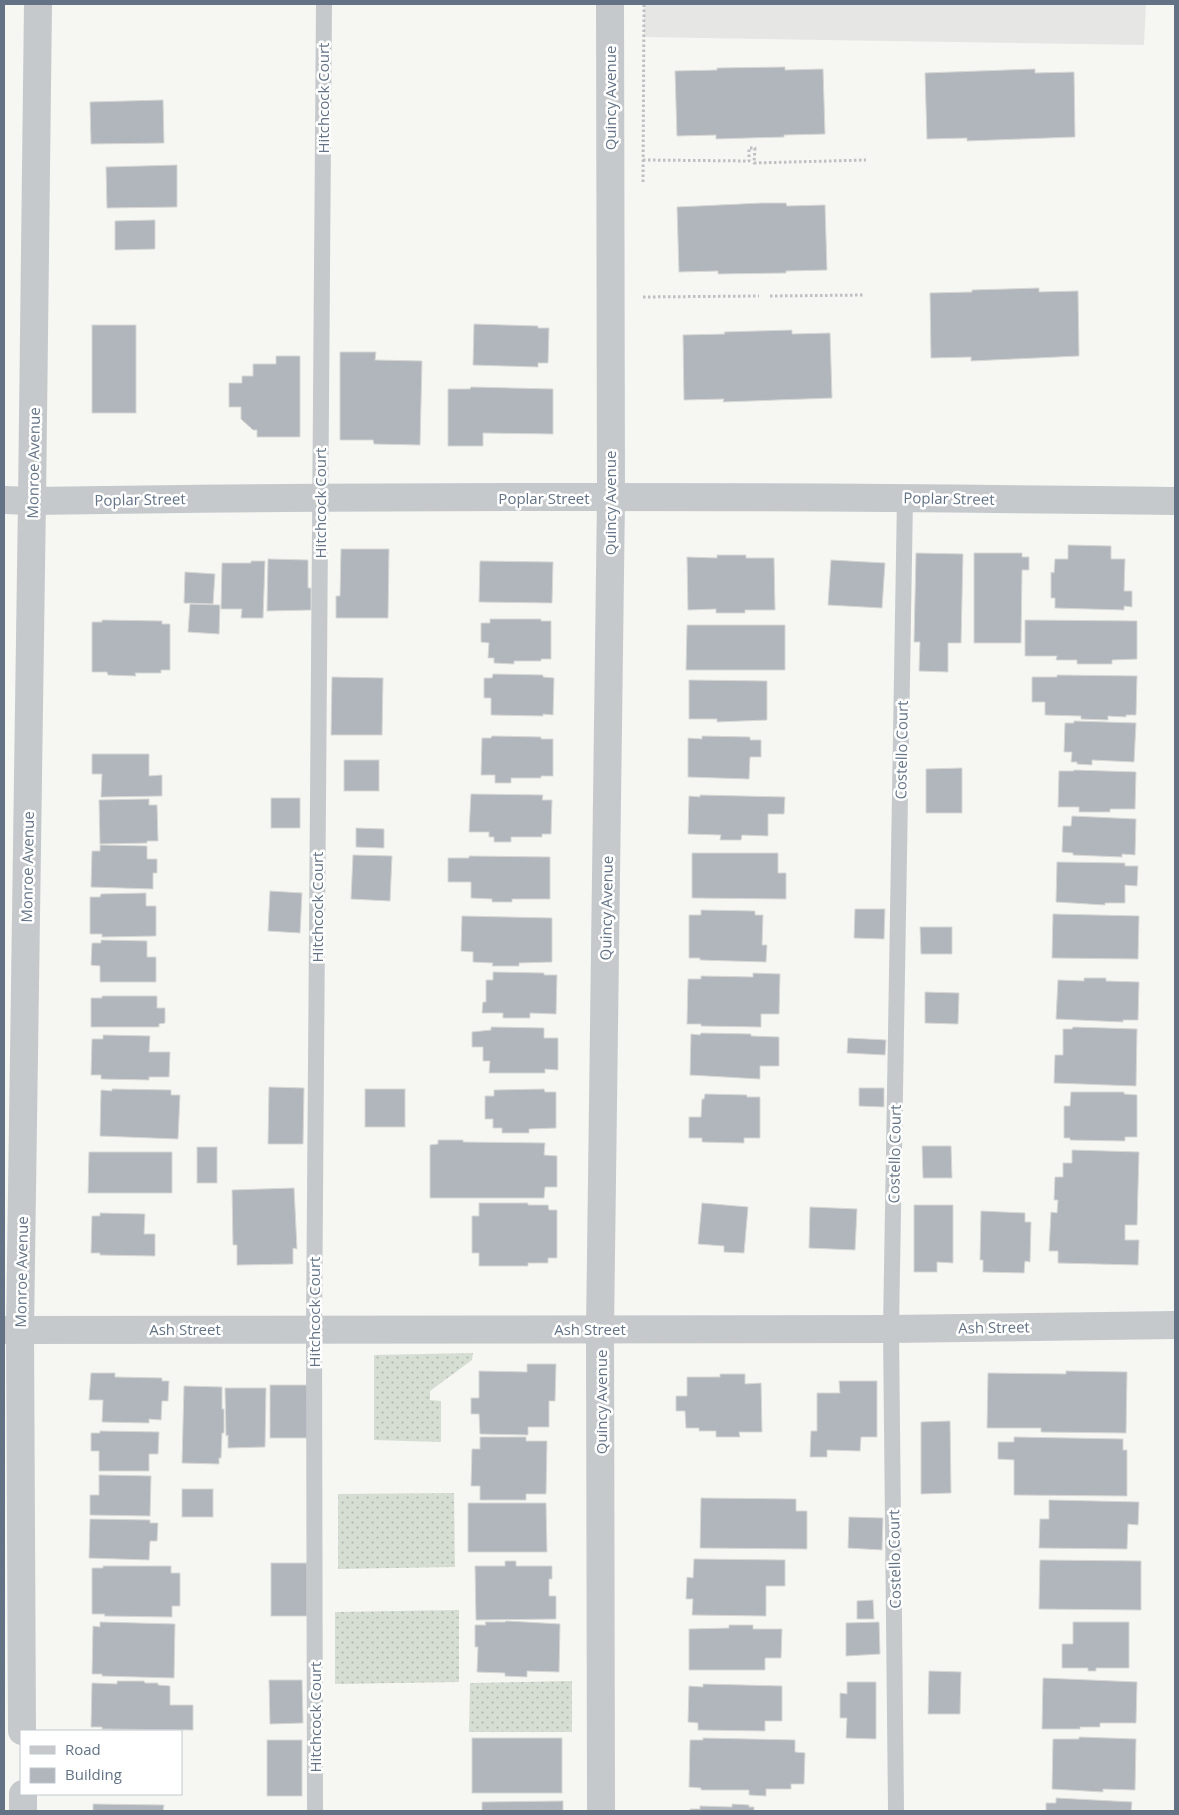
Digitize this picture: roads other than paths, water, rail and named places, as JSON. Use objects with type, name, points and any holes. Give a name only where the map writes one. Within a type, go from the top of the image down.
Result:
[{"type":"street","name":"Monroe Avenue","points":[[22,1730],[12,1330],[32,501],[38,4]]},
{"type":"street","name":"Quincy Avenue","points":[[601,1811],[600,1330],[611,498],[610,4]]},
{"type":"street","name":"Poplar Street","points":[[4,500],[320,497],[904,498],[1175,501]]},
{"type":"street","name":"Ash Street","points":[[12,1330],[314,1328],[600,1330],[891,1329],[1175,1325]]},
{"type":"street","points":[[23,1795],[23,1811]]},
{"type":"lane","name":"Hitchcock Court","points":[[315,1811],[314,1328],[324,4]]},
{"type":"lane","name":"Costello Court","points":[[896,1811],[891,1329],[904,498]]}]
